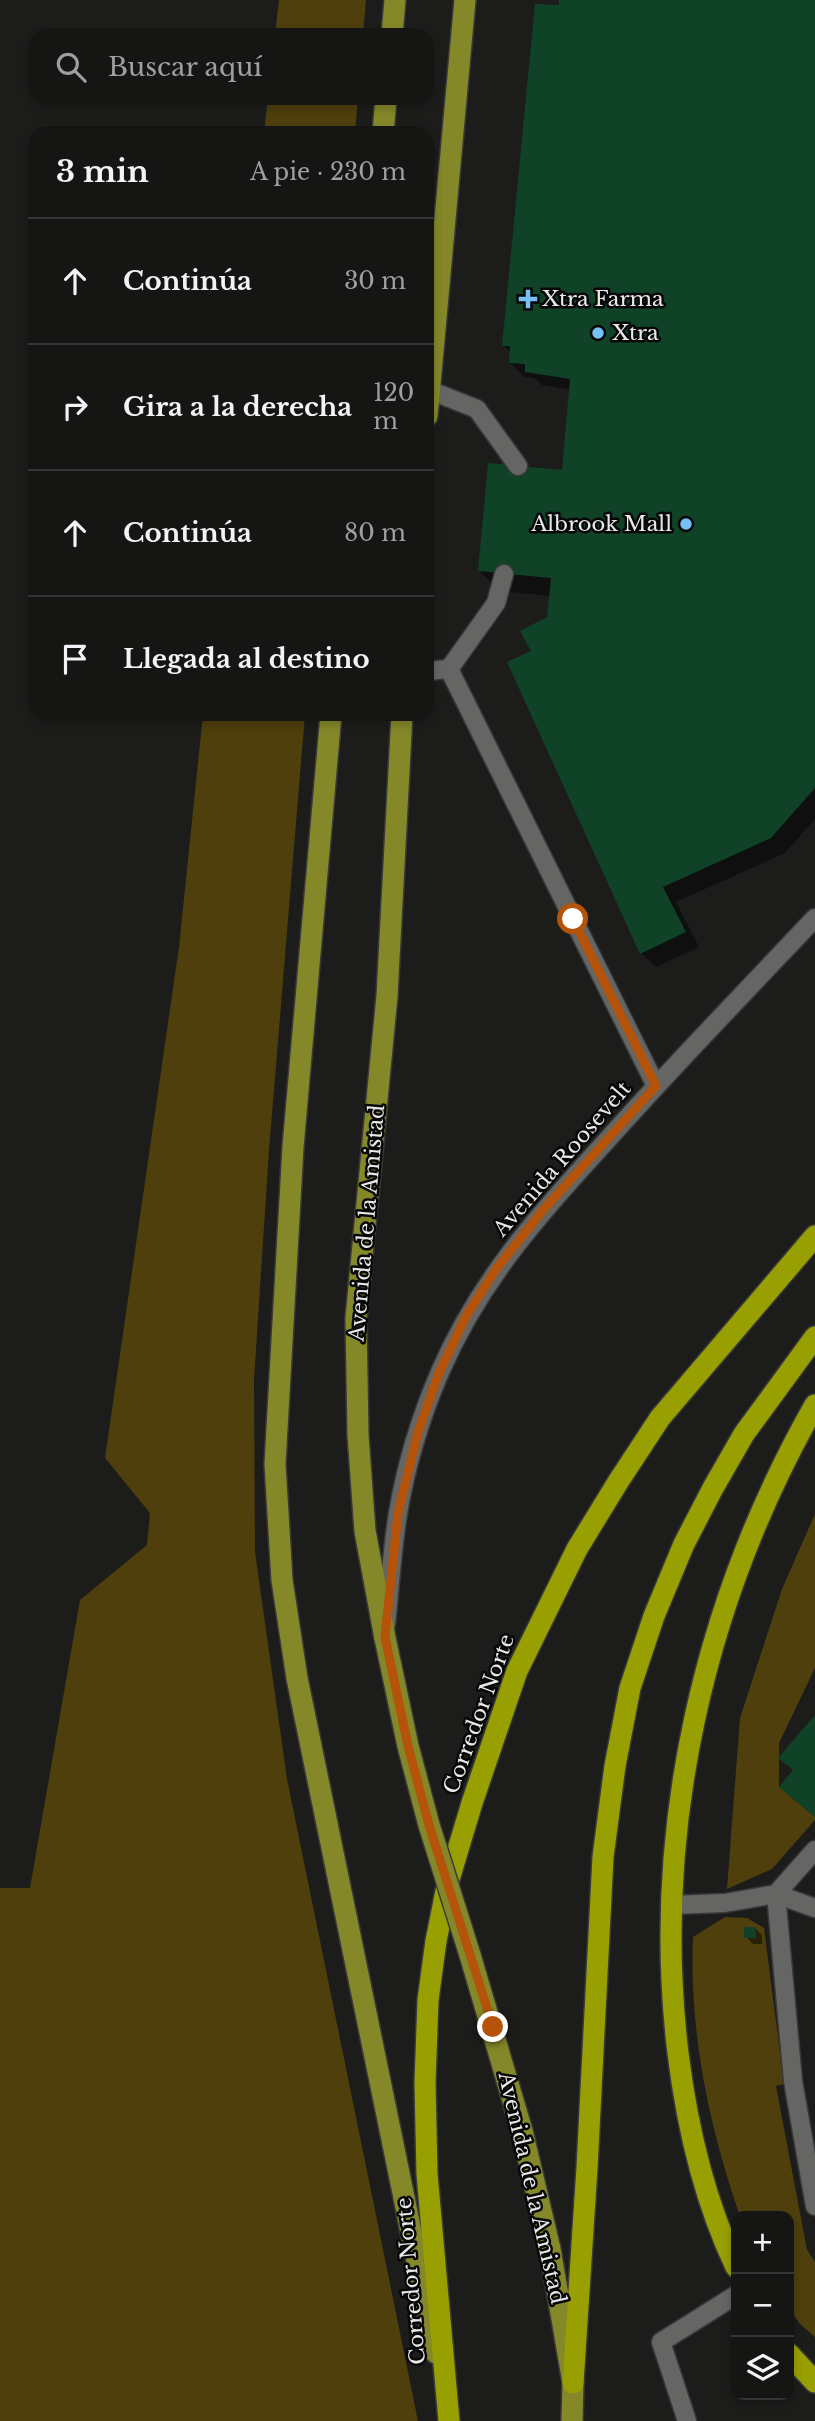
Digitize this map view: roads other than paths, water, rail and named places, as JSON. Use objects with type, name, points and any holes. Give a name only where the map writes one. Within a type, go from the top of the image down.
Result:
[{"type":"highway","name":"Corredor Norte","points":[[448,2415],[427,2174],[425,2083],[428,2000],[447,1886],[472,1803],[517,1671],[549,1604],[598,1515],[660,1418],[815,1236]]},
{"type":"highway","points":[[573,2384],[603,1857],[615,1766],[630,1688],[654,1616],[684,1544],[744,1434],[815,1337]]},
{"type":"highway","points":[[731,2254],[700,2170],[687,2112],[674,2018],[670,1905],[677,1823],[688,1751],[725,1609],[755,1526],[815,1405]]},
{"type":"highway","points":[[794,2359],[815,2382]]},
{"type":"main road","points":[[393,28],[395,0]]},
{"type":"main road","points":[[434,336],[465,0]]},
{"type":"main road","points":[[384,126],[385,105]]},
{"type":"main road","points":[[330,721],[293,1147],[275,1464],[282,1567],[297,1678],[448,2415]]},
{"type":"main road","name":"Avenida de la Amistad","points":[[402,721],[387,996],[356,1318],[358,1435],[365,1531],[408,1746],[429,1825],[493,2027],[522,2131],[550,2249],[573,2384],[572,2421]]},
{"type":"lane","points":[[434,392],[477,409],[518,466]]},
{"type":"lane","points":[[434,670],[449,669],[496,603],[504,574]]},
{"type":"lane","points":[[449,669],[656,1086]]},
{"type":"lane","name":"Avenida Roosevelt","points":[[385,1637],[398,1513],[418,1432],[439,1373],[466,1316],[496,1269],[543,1210],[815,918]]},
{"type":"lane","points":[[815,1850],[776,1894],[793,2081],[815,2206]]},
{"type":"lane","points":[[670,1905],[726,1903],[776,1894],[815,1908]]},
{"type":"lane","points":[[687,2421],[662,2342],[731,2298]]},
{"type":"place","name":"Xtra Farma","points":[[528,299]]},
{"type":"place","name":"Xtra","points":[[598,333]]},
{"type":"place","name":"Albrook Mall","points":[[686,524]]}]
